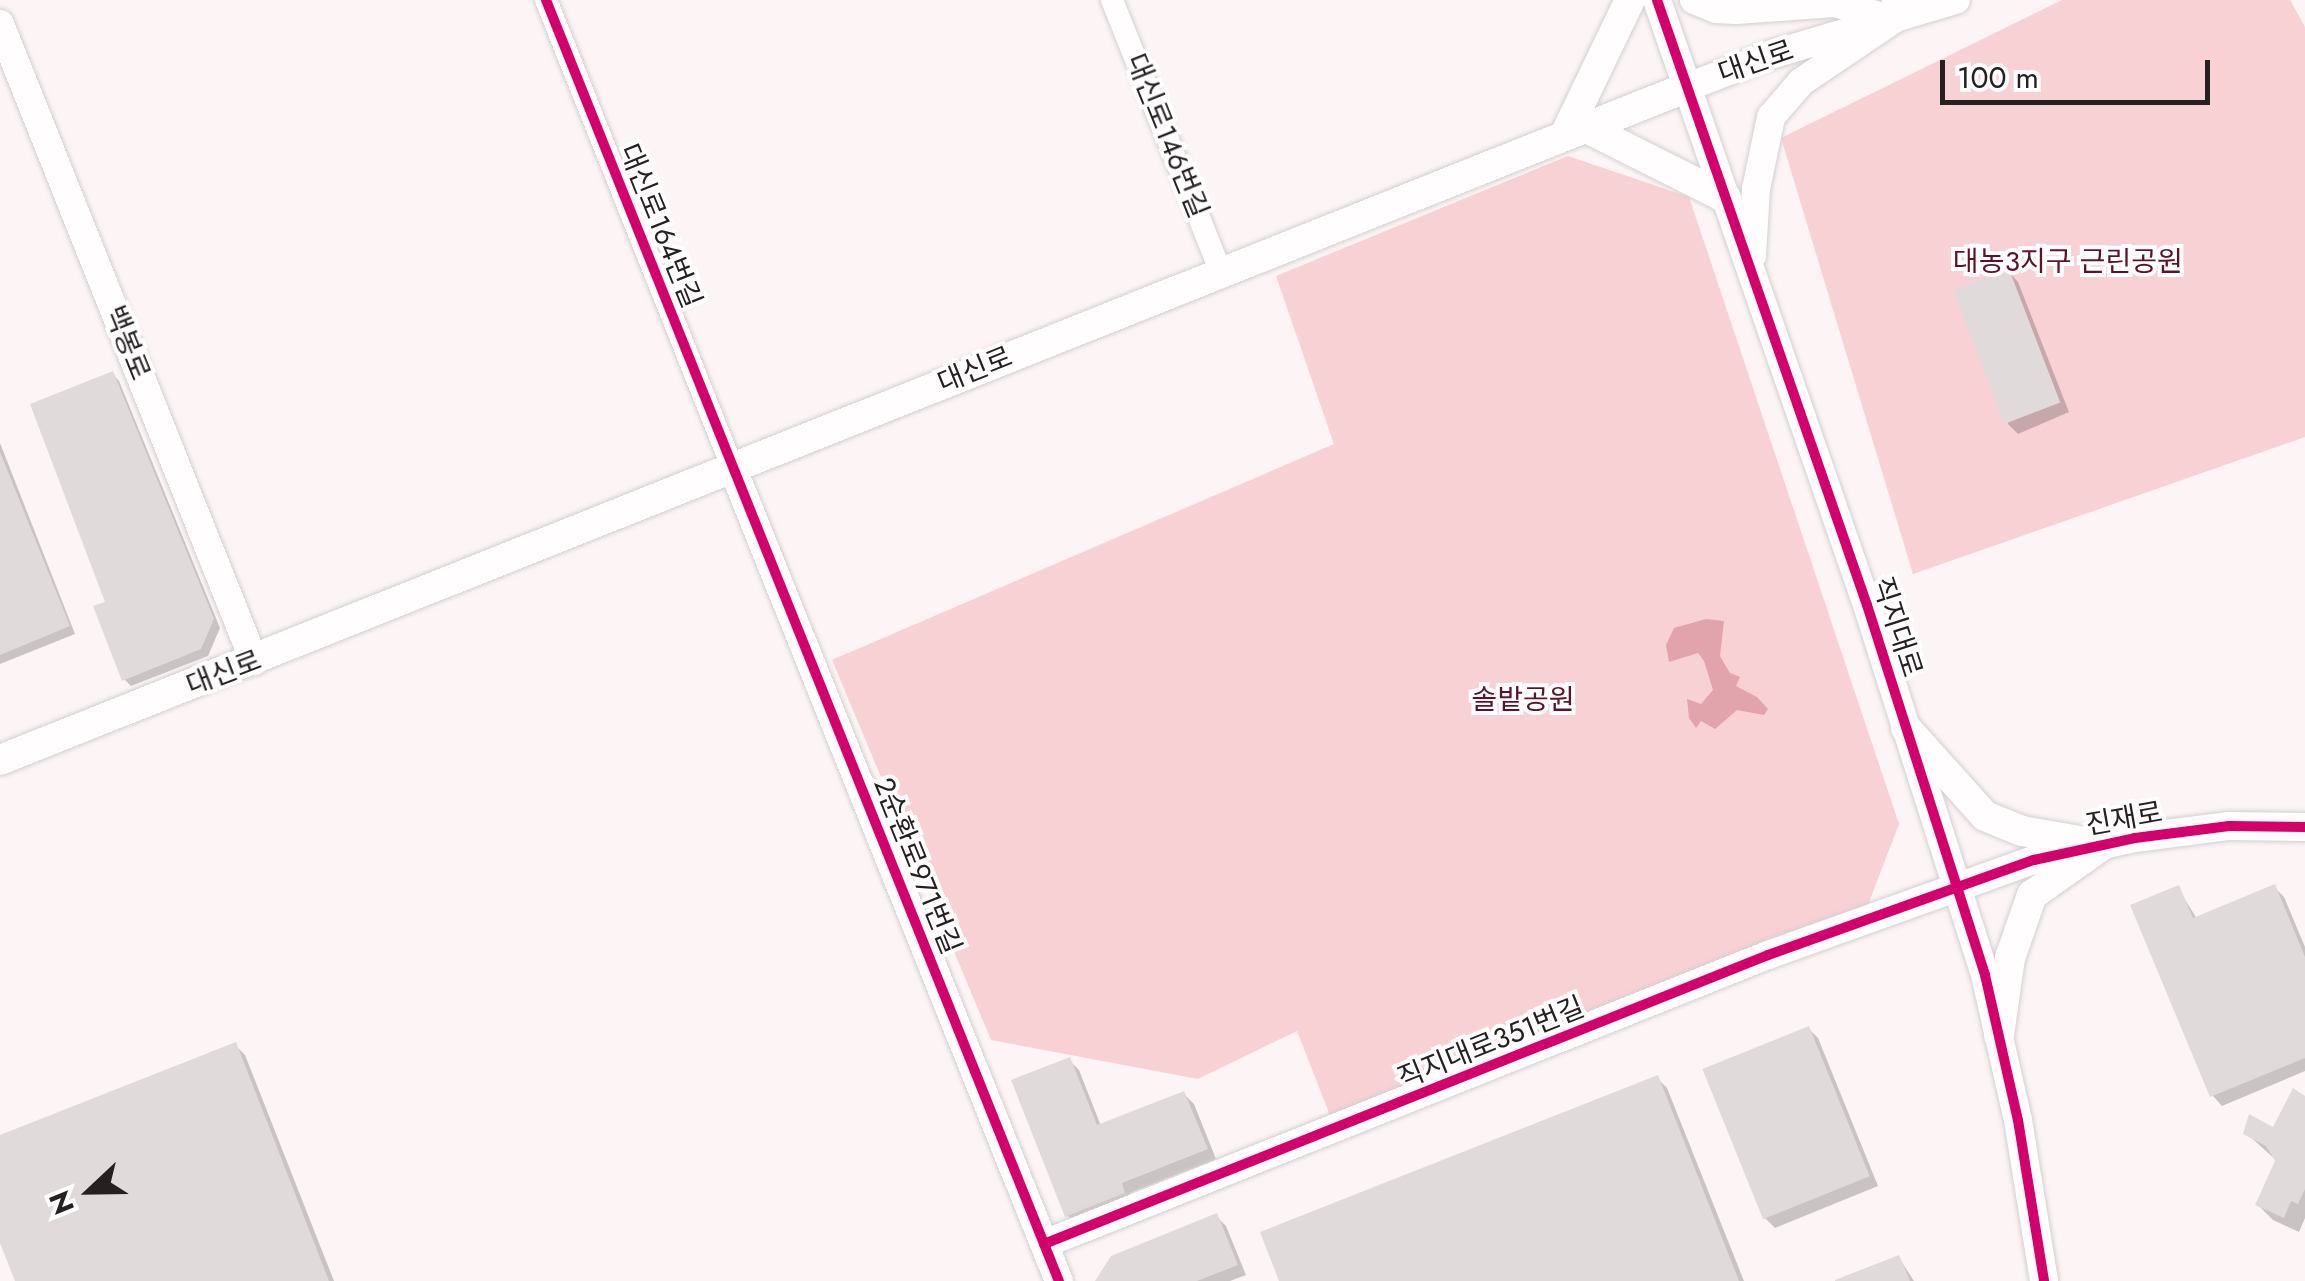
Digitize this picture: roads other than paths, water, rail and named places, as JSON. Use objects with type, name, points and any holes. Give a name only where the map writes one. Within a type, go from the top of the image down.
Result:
[{"type":"main road","points":[[1630,0],[1575,132],[1726,198]]},
{"type":"main road","name":"대신로","points":[[0,760],[1688,87]]},
{"type":"main road","points":[[1906,728],[1985,816],[2022,831],[2103,845]]},
{"type":"main road","points":[[1998,1035],[2010,958],[2032,895],[2103,845]]},
{"type":"street","name":"대신로164번길","points":[[546,0],[732,468]]},
{"type":"street","name":"대신로146번길","points":[[1112,0],[1221,272]]},
{"type":"street","name":"직지대로","points":[[1658,0],[1956,886],[2018,1120],[2044,1281]]},
{"type":"street","points":[[1694,0],[1716,10],[1816,2],[1894,10]]},
{"type":"street","name":"대신로","points":[[1688,87],[1894,10],[1956,0]]},
{"type":"street","points":[[1752,272],[1756,189],[1770,117],[1801,82],[1894,10]]},
{"type":"street","name":"백봉로","points":[[0,24],[254,661]]},
{"type":"street","name":"2순환로971번길","points":[[732,468],[1059,1281]]},
{"type":"street","name":"진재로","points":[[1956,886],[2034,860],[2103,845],[2229,826],[2305,827]]},
{"type":"street","name":"직지대로351번길","points":[[1044,1244],[1768,955],[1956,886]]},
{"type":"park label","name":"대농3지구 근린공원","points":[[2068,262]]},
{"type":"park label","name":"솔밭공원","points":[[1523,700]]}]
